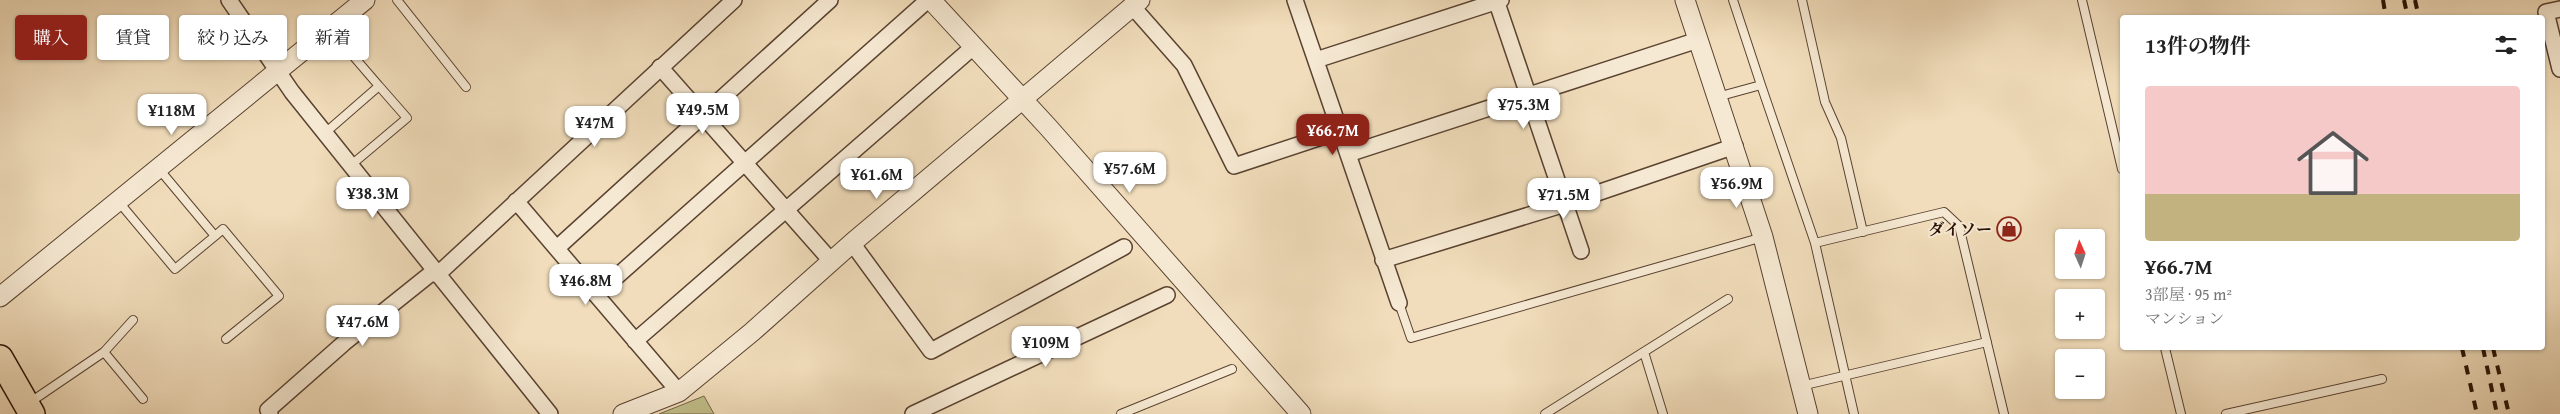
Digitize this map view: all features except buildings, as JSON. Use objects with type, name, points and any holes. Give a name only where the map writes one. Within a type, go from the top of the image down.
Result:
[{"type":"highway","points":[[0,358],[29,409]]},
{"type":"street","points":[[229,0],[279,70],[292,92],[550,414]]},
{"type":"street","points":[[346,15],[364,0]]},
{"type":"street","points":[[270,414],[268,410],[310,373],[436,273],[734,0]]},
{"type":"street","points":[[557,248],[830,0]]},
{"type":"street","points":[[596,294],[929,0],[1022,101],[1300,414]]},
{"type":"street","points":[[1295,0],[1398,303]]},
{"type":"street","points":[[1316,60],[1498,0],[1581,251]]},
{"type":"street","points":[[1685,0],[1764,237],[1808,414]]},
{"type":"street","points":[[623,414],[679,392],[752,332],[852,243],[1136,3],[1184,65],[1234,166],[1340,131]]},
{"type":"street","points":[[2560,9],[2546,12],[2560,69]]},
{"type":"street","points":[[1348,154],[1698,40]]},
{"type":"street","points":[[635,341],[972,48]]},
{"type":"street","points":[[0,297],[297,55]]},
{"type":"street","points":[[660,67],[832,262]]},
{"type":"street","points":[[1383,260],[1565,204],[1735,146]]},
{"type":"street","points":[[516,201],[679,392]]},
{"type":"street","points":[[852,243],[931,351],[1124,248]]},
{"type":"street","points":[[913,414],[1167,295]]},
{"type":"lane","points":[[397,0],[466,87]]},
{"type":"lane","points":[[1733,0],[1815,244],[1854,414]]},
{"type":"lane","points":[[1802,0],[1825,102],[1841,138],[1863,232]]},
{"type":"lane","points":[[2082,0],[2120,161]]},
{"type":"lane","points":[[350,166],[407,118],[357,60]]},
{"type":"lane","points":[[1717,97],[1761,85]]},
{"type":"lane","points":[[325,133],[379,86]]},
{"type":"lane","points":[[158,168],[215,236]]},
{"type":"lane","points":[[118,201],[175,269],[223,229],[279,296],[226,339]]},
{"type":"lane","points":[[1815,244],[1944,212],[1959,226],[2004,414]]},
{"type":"lane","points":[[1398,303],[1411,338],[1764,237]]},
{"type":"lane","points":[[1545,414],[1728,299]]},
{"type":"lane","points":[[29,409],[104,352],[132,320]]},
{"type":"lane","points":[[1801,386],[1987,342]]},
{"type":"lane","points":[[2165,350],[2181,414]]},
{"type":"lane","points":[[104,352],[144,399]]},
{"type":"lane","points":[[1644,352],[1663,414]]},
{"type":"lane","points":[[1121,414],[1232,369]]},
{"type":"lane","points":[[2226,414],[2382,379]]},
{"type":"shaded area","points":[[704,396],[714,414],[659,414]]},
{"type":"railway","points":[[2383,0],[2386,15]]},
{"type":"railway","points":[[2404,0],[2407,15]]},
{"type":"railway","points":[[2415,0],[2418,15]]},
{"type":"railway","points":[[2462,350],[2477,414]]},
{"type":"railway","points":[[2483,350],[2497,414]]},
{"type":"railway","points":[[2493,350],[2509,414]]},
{"type":"place","name":"ダイソー","points":[[2009,229]]}]
